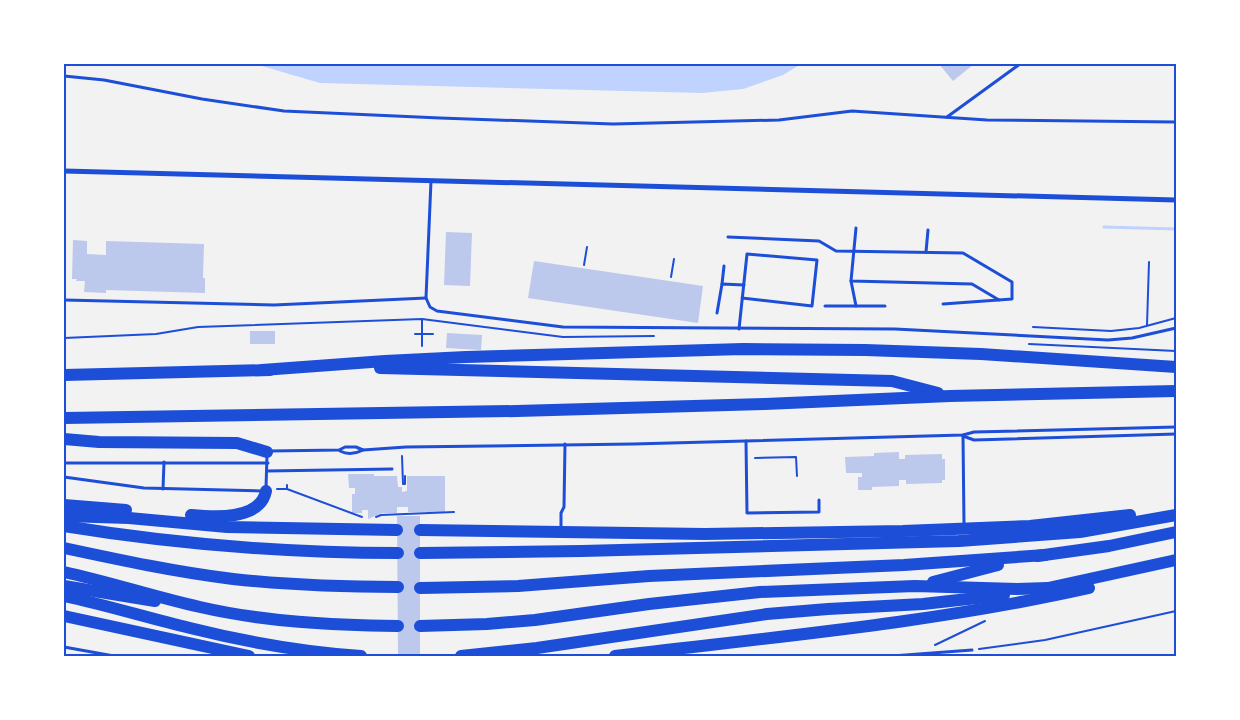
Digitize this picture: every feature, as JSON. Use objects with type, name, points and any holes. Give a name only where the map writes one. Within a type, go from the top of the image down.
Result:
[{"type":"highway","points":[[262,370],[457,357],[743,349],[865,350],[981,354],[1176,367]]},
{"type":"highway","points":[[64,375],[370,368],[892,381],[950,396]]},
{"type":"highway","points":[[64,418],[517,411],[764,404],[950,396],[1176,391]]},
{"type":"highway","points":[[64,439],[99,442],[237,443],[267,458]]},
{"type":"highway","points":[[64,506],[224,517],[240,514],[256,506],[263,500],[266,491]]},
{"type":"highway","points":[[64,506],[142,519]]},
{"type":"highway","points":[[420,530],[721,534],[964,529],[1076,521],[1176,506]]},
{"type":"highway","points":[[420,553],[582,551],[967,541],[1080,532],[1176,515]]},
{"type":"highway","points":[[64,516],[142,519],[235,527],[397,530]]},
{"type":"highway","points":[[64,526],[216,546],[310,552],[398,553]]},
{"type":"highway","points":[[903,586],[932,582],[1018,560],[1109,546],[1176,532]]},
{"type":"highway","points":[[64,548],[162,568],[235,579],[306,585],[398,588]]},
{"type":"highway","points":[[420,588],[518,586],[657,575],[904,565],[1045,555]]},
{"type":"highway","points":[[461,656],[537,648],[767,614],[943,602],[1048,588],[1176,560]]},
{"type":"highway","points":[[615,656],[922,619],[1001,606],[1176,568]]},
{"type":"highway","points":[[64,572],[199,607]]},
{"type":"highway","points":[[64,586],[286,621],[356,626],[398,626]]},
{"type":"highway","points":[[420,626],[480,625],[535,620],[649,604],[744,594],[903,586],[1048,588]]},
{"type":"highway","points":[[64,596],[244,640],[293,649],[361,656]]},
{"type":"highway","points":[[64,616],[249,656]]},
{"type":"street","points":[[64,171],[1176,200]]},
{"type":"lane","points":[[946,117],[1020,64]]},
{"type":"lane","points":[[64,76],[104,80],[202,99],[284,111],[612,124],[779,120],[852,111],[986,120],[1176,122]]},
{"type":"lane","points":[[431,180],[426,298],[430,307],[437,311],[563,327],[896,329],[1108,340],[1132,338],[1176,328]]},
{"type":"lane","points":[[856,228],[851,281],[856,306]]},
{"type":"lane","points":[[926,252],[928,230]]},
{"type":"lane","points":[[728,237],[819,241],[836,251],[964,253],[1012,282],[1012,299],[943,304]]},
{"type":"lane","points":[[739,329],[742,298],[747,254],[817,260],[812,306],[742,298]]},
{"type":"lane","points":[[717,313],[724,266]]},
{"type":"lane","points":[[851,281],[972,284],[1000,300]]},
{"type":"lane","points":[[722,284],[744,285]]},
{"type":"lane","points":[[64,300],[274,305],[426,298]]},
{"type":"lane","points":[[825,306],[885,306]]},
{"type":"lane","points":[[339,450],[346,454],[363,450],[406,447],[963,436],[974,432],[1176,427]]},
{"type":"lane","points":[[963,436],[974,440],[1176,434]]},
{"type":"lane","points":[[963,436],[964,529]]},
{"type":"lane","points":[[746,441],[747,513],[819,512],[819,500]]},
{"type":"lane","points":[[561,531],[561,513],[564,507],[565,444]]},
{"type":"lane","points":[[64,463],[267,458],[339,450],[345,447],[356,447],[363,450]]},
{"type":"lane","points":[[64,477],[163,489],[266,491],[267,458]]},
{"type":"lane","points":[[163,489],[164,462]]},
{"type":"lane","points":[[267,471],[392,469]]},
{"type":"lane","points":[[64,647],[114,656]]},
{"type":"lane","points":[[892,656],[972,650]]},
{"type":"path","points":[[584,265],[587,247]]},
{"type":"path","points":[[671,277],[674,259]]},
{"type":"path","points":[[1147,326],[1149,262]]},
{"type":"path","points":[[1033,327],[1112,331],[1147,326],[1176,318]]},
{"type":"path","points":[[422,319],[422,346]]},
{"type":"path","points":[[415,334],[433,334]]},
{"type":"path","points":[[402,456],[402,484],[405,484],[405,476]]},
{"type":"path","points":[[755,458],[796,457],[797,476]]},
{"type":"path","points":[[287,485],[287,489],[298,494],[368,520]]},
{"type":"path","points":[[375,517],[381,515],[454,512]]},
{"type":"path","points":[[430,513],[430,518]]},
{"type":"path","points":[[926,654],[936,644],[989,620],[1001,606]]},
{"type":"path","points":[[972,650],[1045,640],[1176,611]]},
{"type":"water","points":[[255,64],[801,64],[783,75],[743,89],[702,93],[320,83]]},
{"type":"building","points":[[939,64],[974,64],[953,81]]},
{"type":"building","points":[[446,232],[472,233],[470,286],[444,285]]},
{"type":"building","points":[[73,240],[87,241],[87,254],[106,255],[106,241],[204,244],[203,278],[205,278],[205,293],[106,290],[106,293],[84,292],[85,281],[72,279]]},
{"type":"building","points":[[534,261],[703,286],[698,323],[528,298]]},
{"type":"building","points":[[250,331],[275,331],[275,344],[250,344]]},
{"type":"building","points":[[447,333],[482,335],[481,350],[446,348]]},
{"type":"building","points":[[899,452],[899,459],[905,459],[905,455],[942,454],[942,459],[945,459],[945,480],[942,480],[942,483],[906,484],[906,480],[899,480],[899,486],[872,487],[872,490],[858,490],[858,477],[862,477],[862,473],[846,473],[845,457],[874,456],[874,453]]},
{"type":"building","points":[[348,474],[397,476],[398,487],[402,487],[402,492],[407,491],[407,476],[445,476],[445,512],[408,512],[408,507],[397,507],[397,513],[382,513],[368,519],[368,510],[362,510],[362,513],[352,513],[352,494],[355,494],[355,488],[349,488]]},
{"type":"building","points":[[397,516],[420,516],[420,656],[398,656]]},
{"type":"waterway","points":[[1104,227],[1176,229]]}]
